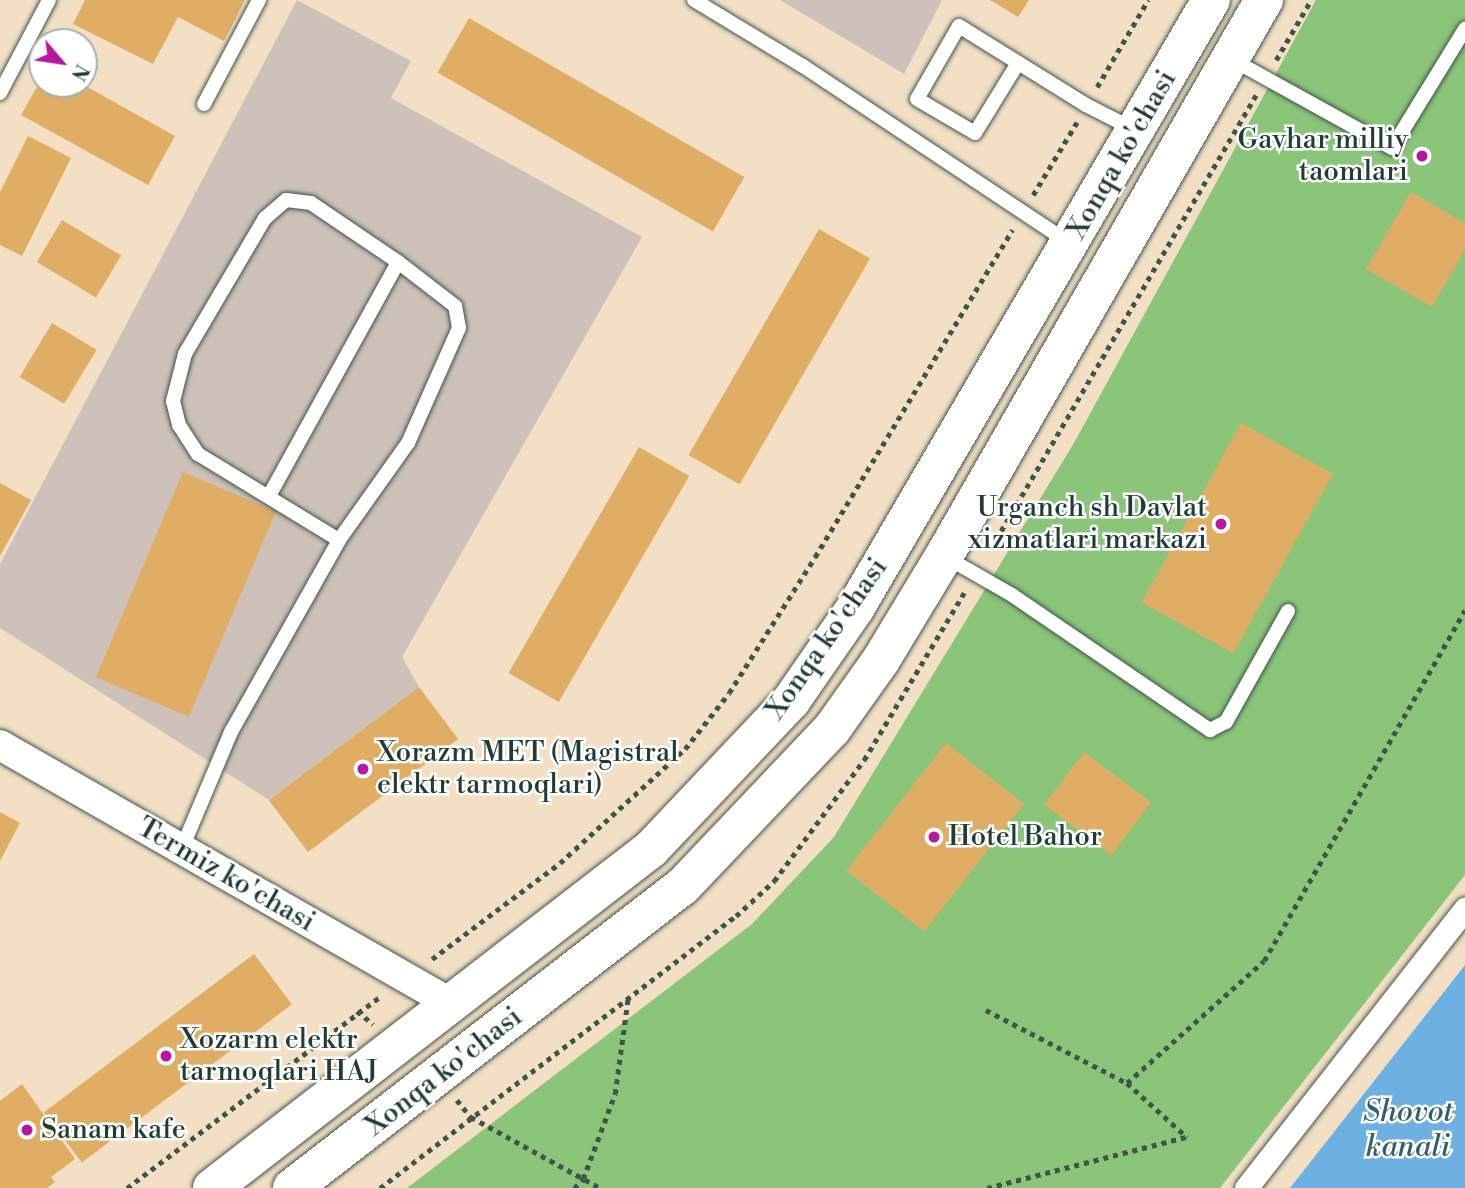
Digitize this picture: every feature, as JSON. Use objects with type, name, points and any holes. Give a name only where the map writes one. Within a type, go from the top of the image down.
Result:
[{"type":"main road","name":"Xonqa ko'chasi","points":[[212,1188],[651,849],[791,701],[856,607],[1211,0]]},
{"type":"main road","name":"Xonqa ko'chasi","points":[[292,1188],[682,887],[832,729],[881,660],[944,556],[1264,0]]},
{"type":"main road","points":[[1142,121],[1187,135]]},
{"type":"street","name":"Termiz ko'chasi","points":[[0,745],[182,848],[406,981],[453,1004]]},
{"type":"street","points":[[1246,1188],[1465,909]]},
{"type":"lane","points":[[0,93],[49,0]]},
{"type":"lane","points":[[204,104],[260,0]]},
{"type":"lane","points":[[694,0],[803,66],[1071,243]]},
{"type":"lane","points":[[1018,63],[975,134],[917,99],[959,26],[1086,105],[1142,121]]},
{"type":"lane","points":[[1232,59],[1392,148],[1465,29]]},
{"type":"lane","points":[[182,848],[231,732],[339,540],[408,443],[459,328],[454,306],[398,262],[311,203],[286,200],[265,218],[185,354],[173,401],[179,425],[198,454],[339,540]]},
{"type":"lane","points":[[269,496],[398,262]]},
{"type":"lane","points":[[944,556],[1012,595],[1210,730],[1226,722],[1288,611]]},
{"type":"path","points":[[128,1188],[357,1011],[406,981],[560,863],[685,749],[729,693],[816,557],[1148,0]]},
{"type":"path","points":[[1128,1083],[1264,961],[1465,610]]},
{"type":"path","points":[[574,1188],[583,1179],[615,1094],[629,997]]},
{"type":"path","points":[[986,1010],[1128,1083],[1187,1137],[987,1188]]},
{"type":"path","points":[[471,1117],[600,1188]]},
{"type":"shaded area","points":[[297,0],[411,61],[391,98],[642,237],[402,657],[419,687],[269,800],[0,628],[0,564]]},
{"type":"shaded area","points":[[780,0],[942,0],[904,74]]},
{"type":"green space","points":[[1316,0],[1465,0],[1465,875],[1220,1188],[407,1188],[752,924],[834,837],[1074,443]]},
{"type":"water","name":"Shovot kanali","points":[[1465,965],[1465,1188],[1290,1188]]},
{"type":"building","points":[[85,0],[245,0],[224,41],[178,17],[153,64],[98,36],[98,28],[81,28],[73,24]]},
{"type":"building","points":[[990,0],[1029,0],[1018,17]]},
{"type":"building","points":[[469,18],[744,177],[713,232],[438,73]]},
{"type":"building","points":[[98,93],[175,136],[148,185],[21,115],[31,98],[98,98]]},
{"type":"building","points":[[28,136],[71,158],[22,256],[0,245],[0,192]]},
{"type":"building","points":[[1411,192],[1465,223],[1465,250],[1432,307],[1366,269]]},
{"type":"building","points":[[62,220],[121,256],[96,298],[37,262]]},
{"type":"building","points":[[819,229],[870,258],[740,485],[688,455]]},
{"type":"building","points":[[52,323],[97,350],[64,404],[20,377]]},
{"type":"building","points":[[1241,423],[1333,474],[1233,653],[1142,602]]},
{"type":"building","points":[[639,447],[689,476],[559,702],[509,673]]},
{"type":"building","points":[[183,472],[276,511],[189,717],[96,677]]},
{"type":"building","points":[[0,483],[31,500],[0,556]]},
{"type":"building","name":"Xorazm MET (Magistral elektr tarmoqlari)","points":[[419,687],[458,739],[308,852],[269,800]]},
{"type":"building","name":"Hotel Bahor","points":[[946,743],[1024,804],[924,932],[846,871]]},
{"type":"building","points":[[1084,752],[1151,803],[1111,855],[1044,805]]},
{"type":"building","points":[[0,812],[20,823],[0,861]]},
{"type":"building","name":"Xozarm elektr tarmoqlari HAJ","points":[[254,954],[292,1004],[82,1163],[44,1112]]},
{"type":"building","name":"Sanam kafe","points":[[22,1084],[75,1159],[51,1177],[55,1182],[47,1188],[0,1188],[0,1101]]},
{"type":"place","name":"Gavhar milliy taomlari","points":[[1422,156]]},
{"type":"place","name":"Urganch sh Davlat xizmatlari markazi","points":[[1221,524]]},
{"type":"place","name":"Xorazm MET (Magistral elektr tarmoqlari)","points":[[363,769]]},
{"type":"place","name":"Hotel Bahor","points":[[934,837]]},
{"type":"place","name":"Xozarm elektr tarmoqlari HAJ","points":[[166,1056]]},
{"type":"place","name":"Sanam kafe","points":[[27,1130]]}]
